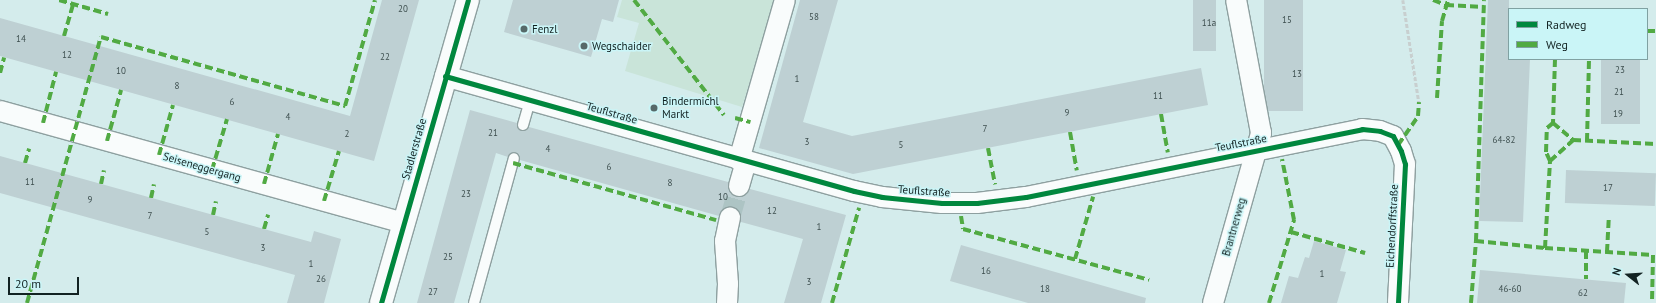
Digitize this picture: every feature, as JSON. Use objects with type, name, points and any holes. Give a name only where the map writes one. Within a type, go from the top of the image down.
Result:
[{"type":"main road","name":"Stadlerstraße","points":[[381,303],[468,0]]},
{"type":"street","points":[[739,186],[743,160],[785,0]]},
{"type":"street","name":"Teuflstraße","points":[[1236,0],[1261,133],[1256,150]]},
{"type":"street","name":"Teuflstraße","points":[[446,76],[530,101],[882,197],[942,203],[977,203],[1026,197],[1362,129],[1380,131],[1393,136],[1402,151]]},
{"type":"street","name":"Seiseneggergang","points":[[0,111],[404,223]]},
{"type":"street","name":"Brantnerweg","points":[[1213,303],[1256,150]]},
{"type":"street","name":"Eichendorffstraße","points":[[1398,303],[1405,164],[1402,151]]},
{"type":"street","points":[[727,303],[728,284],[725,241],[730,218]]},
{"type":"lane","points":[[523,125],[530,101]]},
{"type":"lane","points":[[474,303],[514,158]]},
{"type":"path","points":[[1403,0],[1419,102]]},
{"type":"green space","points":[[622,0],[775,0],[742,107],[625,71],[639,23],[617,17]]},
{"type":"building","points":[[382,0],[419,0],[374,161],[0,56],[0,18],[350,116]]},
{"type":"building","points":[[513,0],[619,0],[613,22],[602,19],[591,57],[504,32]]},
{"type":"building","points":[[800,0],[838,0],[803,122],[852,136],[1201,68],[1208,105],[853,174],[759,148]]},
{"type":"building","points":[[1193,0],[1216,0],[1216,51],[1193,51]]},
{"type":"building","points":[[1264,0],[1303,0],[1303,111],[1264,111]]},
{"type":"building","points":[[1488,0],[1509,0],[1508,60],[1530,60],[1523,222],[1479,221]]},
{"type":"building","points":[[1601,60],[1640,60],[1640,124],[1601,124]]},
{"type":"building","points":[[470,110],[517,123],[518,129],[522,131],[527,130],[529,127],[728,182],[728,189],[731,194],[736,197],[747,194],[750,189],[846,215],[821,303],[784,303],[803,239],[741,222],[741,214],[733,207],[726,207],[721,211],[719,216],[520,160],[519,154],[513,152],[508,157],[496,153],[454,303],[417,303]]},
{"type":"building","points":[[0,156],[311,242],[314,231],[341,239],[324,303],[287,303],[295,275],[0,193]]},
{"type":"building","points":[[1566,170],[1656,173],[1655,206],[1565,203]]},
{"type":"building","points":[[1314,241],[1346,250],[1340,271],[1346,272],[1337,303],[1281,303],[1289,276],[1298,278],[1305,257],[1309,258]]},
{"type":"building","points":[[961,245],[1146,298],[1145,303],[1028,303],[950,281]]},
{"type":"building","points":[[1480,270],[1626,283],[1624,303],[1477,303]]},
{"type":"tunnel","points":[[730,218],[739,186]]},
{"type":"marked path","points":[[59,0],[108,14]]},
{"type":"marked path","points":[[27,303],[101,37],[345,106],[375,0]]},
{"type":"marked path","points":[[634,0],[724,115]]},
{"type":"marked path","points":[[1433,0],[1446,5],[1484,7]]},
{"type":"marked path","points":[[1437,98],[1442,21],[1448,0]]},
{"type":"marked path","points":[[1471,303],[1476,241],[1484,0]]},
{"type":"marked path","points":[[64,36],[73,4]]},
{"type":"marked path","points":[[1648,31],[1656,31]]},
{"type":"marked path","points":[[0,73],[4,58]]},
{"type":"marked path","points":[[1555,60],[1553,123],[1573,140]]},
{"type":"marked path","points":[[1587,141],[1589,60]]},
{"type":"marked path","points":[[43,123],[56,72]]},
{"type":"marked path","points":[[107,141],[121,90]]},
{"type":"marked path","points":[[1398,145],[1418,116],[1419,102]]},
{"type":"marked path","points":[[159,155],[173,105]]},
{"type":"marked path","points":[[1161,114],[1168,152]]},
{"type":"marked path","points":[[735,118],[750,122]]},
{"type":"marked path","points":[[212,170],[227,119]]},
{"type":"marked path","points":[[1550,161],[1546,152],[1547,128],[1553,123]]},
{"type":"marked path","points":[[1070,132],[1077,170]]},
{"type":"marked path","points":[[264,184],[278,134]]},
{"type":"marked path","points":[[1545,248],[1550,161],[1573,140],[1656,144]]},
{"type":"marked path","points":[[988,148],[995,184]]},
{"type":"marked path","points":[[25,163],[29,149]]},
{"type":"marked path","points":[[324,201],[339,151]]},
{"type":"marked path","points":[[1269,303],[1294,220],[1282,159]]},
{"type":"marked path","points":[[513,163],[716,220]]},
{"type":"marked path","points":[[101,184],[104,170]]},
{"type":"marked path","points":[[151,198],[154,184]]},
{"type":"marked path","points":[[1075,259],[1093,197]]},
{"type":"marked path","points":[[213,215],[216,201]]},
{"type":"marked path","points":[[832,303],[859,208]]},
{"type":"marked path","points":[[264,229],[268,215]]},
{"type":"marked path","points":[[961,216],[963,229],[1149,280]]},
{"type":"marked path","points":[[1607,252],[1609,219]]},
{"type":"marked path","points":[[1291,232],[1365,253]]},
{"type":"marked path","points":[[1476,241],[1545,248],[1653,255],[1652,303]]},
{"type":"marked path","points":[[1586,251],[1586,279]]},
{"type":"cycle path","points":[[381,303],[468,0]]},
{"type":"cycle path","points":[[445,76],[854,191],[882,197],[942,203],[977,203],[1026,197],[1362,129],[1380,131],[1393,136],[1401,151],[1405,164],[1398,303]]},
{"type":"place","name":"Fenzl","points":[[524,29]]},
{"type":"place","name":"Wegschaider","points":[[584,46]]},
{"type":"place","name":"Bindermichl Markt","points":[[654,108]]}]
